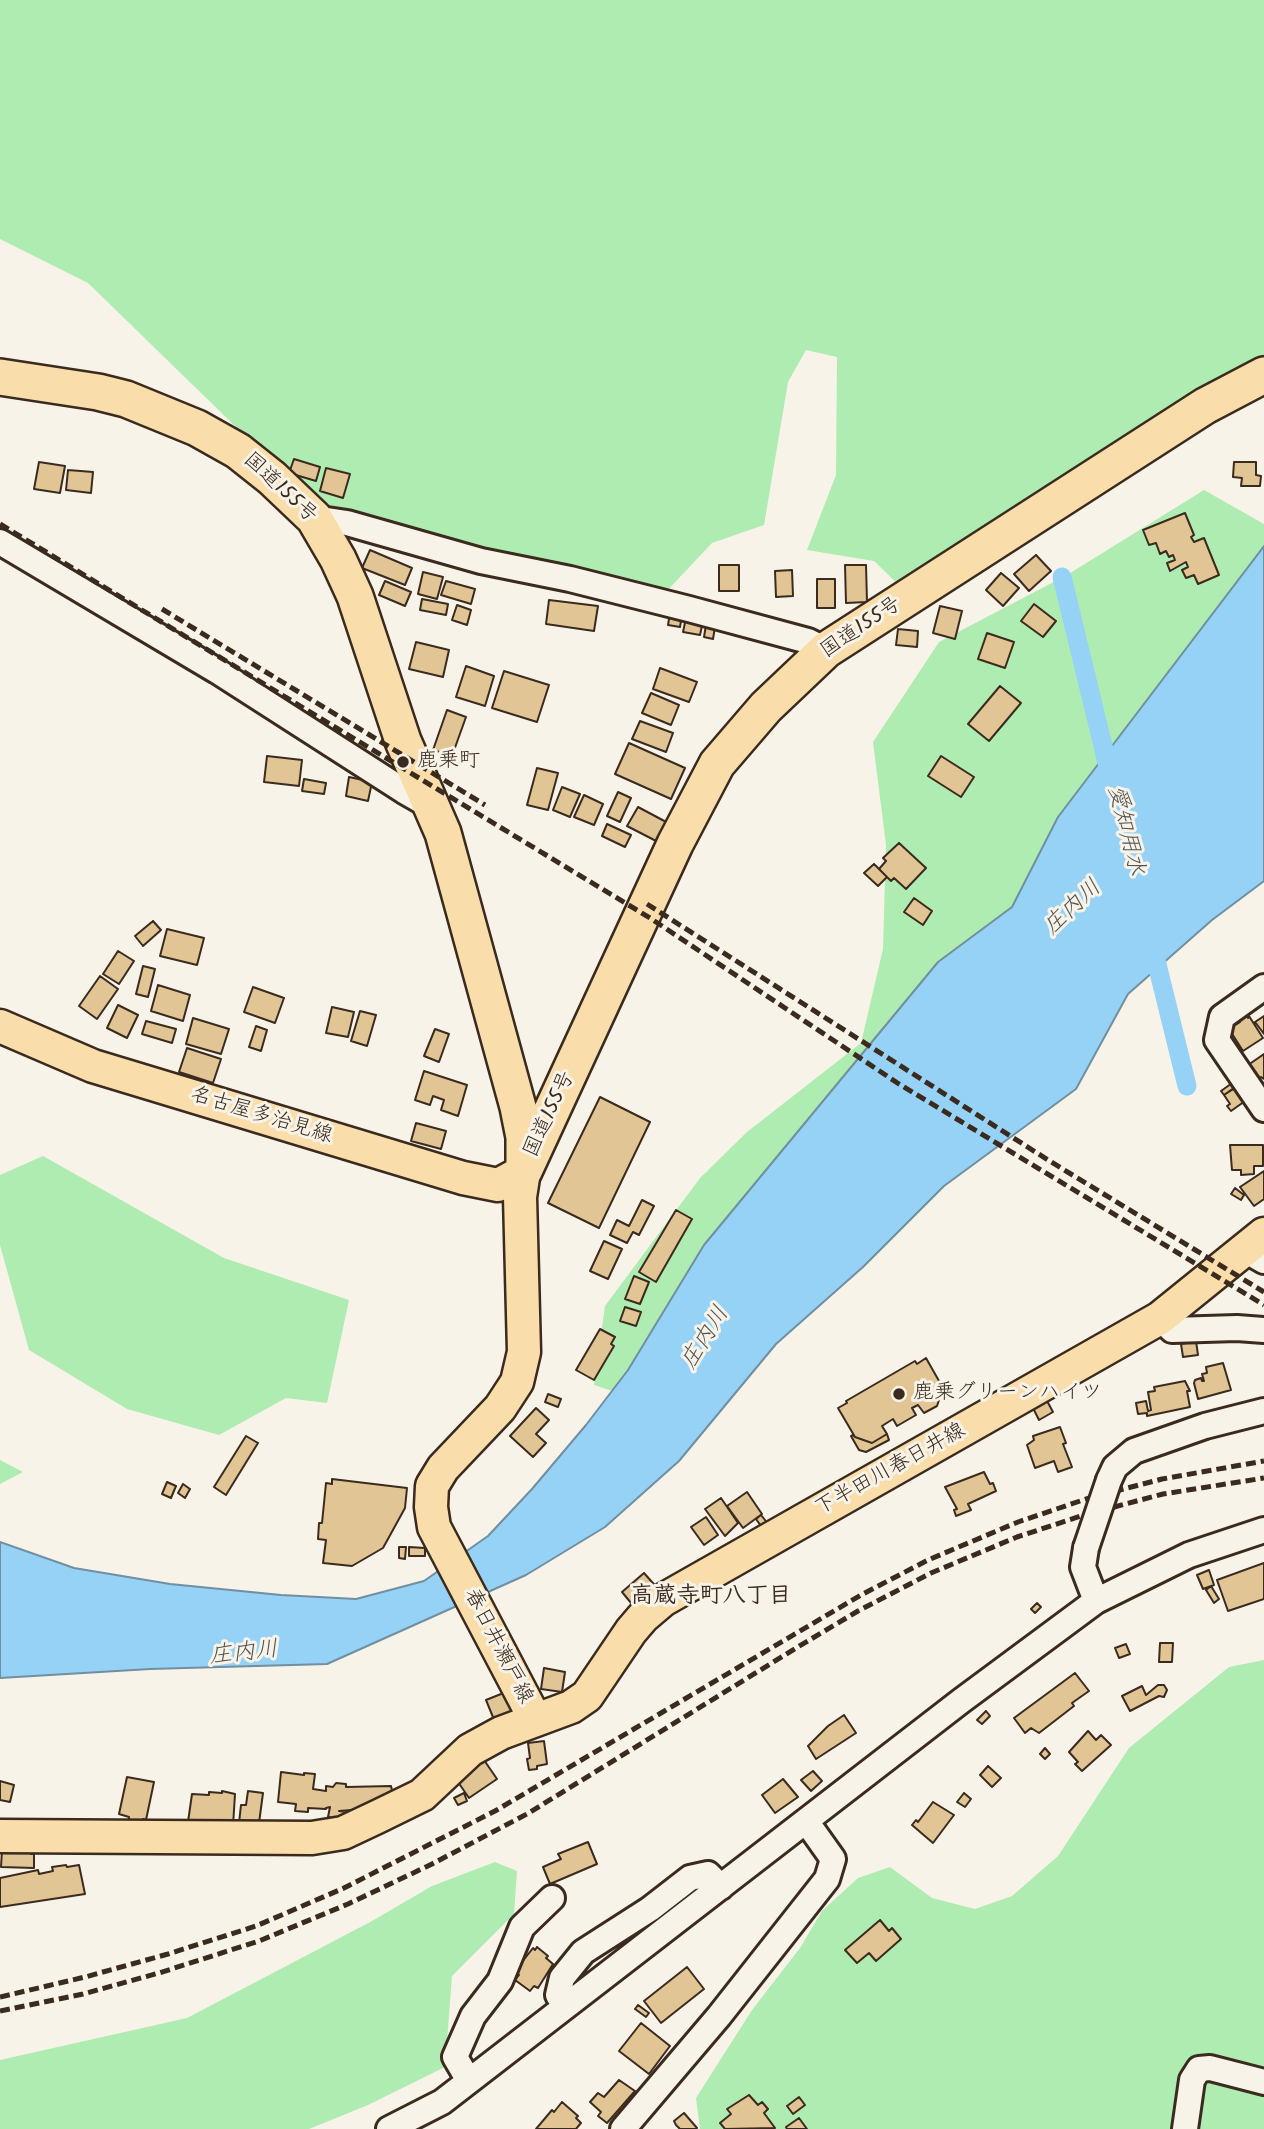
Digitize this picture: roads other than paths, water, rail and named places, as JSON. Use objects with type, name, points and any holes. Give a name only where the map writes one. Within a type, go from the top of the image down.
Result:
[{"type":"highway","name":"国道155号","points":[[524,1171],[675,844],[717,764],[766,707],[826,650],[1205,406],[1264,375]]},
{"type":"highway","name":"国道155号","points":[[0,377],[126,399],[197,428],[239,451],[314,517],[355,596],[403,741],[443,833],[519,1107],[524,1137],[524,1171]]},
{"type":"main road","name":"名古屋多治見線","points":[[0,1026],[93,1066],[463,1178],[498,1185],[524,1171]]},
{"type":"main road","name":"春日井瀬戸線","points":[[0,1836],[312,1838],[343,1833],[422,1796],[470,1750],[535,1719],[434,1527],[431,1507],[432,1486],[443,1468],[500,1408],[517,1382],[524,1352],[520,1198],[524,1171]]},
{"type":"main road","name":"下半田川春日井線","points":[[535,1719],[570,1707],[587,1696],[631,1631],[663,1600],[1160,1318],[1258,1248]]},
{"type":"street","points":[[314,517],[347,523],[481,561],[570,579],[689,609],[808,641],[826,650]]},
{"type":"street","points":[[0,542],[218,671],[432,807]]},
{"type":"street","points":[[1262,1101],[1217,1040],[1222,1017],[1264,987]]},
{"type":"street","points":[[1160,1318],[1172,1330],[1264,1330]]},
{"type":"street","points":[[1097,1601],[1083,1567],[1086,1548],[1115,1467],[1133,1451],[1205,1426],[1264,1411]]},
{"type":"street","points":[[389,2129],[442,2102],[1097,1601],[1189,1555],[1264,1530]]},
{"type":"street","points":[[628,2127],[827,1879],[833,1859],[806,1821]]},
{"type":"street","points":[[468,2081],[455,2057],[464,2036],[474,2016],[500,1981],[522,1927],[552,1898]]},
{"type":"street","points":[[1185,2129],[1192,2080],[1199,2069],[1210,2068],[1264,2082]]},
{"type":"water","name":"庄内川","points":[[1264,546],[1264,881],[1212,920],[1128,994],[1076,1089],[944,1186],[863,1267],[776,1344],[679,1461],[605,1527],[526,1575],[327,1664],[150,1669],[0,1678],[0,1542],[74,1568],[170,1584],[356,1599],[424,1581],[488,1536],[586,1425],[628,1370],[704,1245],[938,962],[1012,907],[1058,817]]},
{"type":"waterway","name":"愛知用水","points":[[1062,577],[1111,779]]},
{"type":"waterway","name":"愛知用水","points":[[1152,944],[1187,1086]]},
{"type":"railway","points":[[0,524],[650,918],[899,1084],[1264,1305]]},
{"type":"railway","points":[[162,609],[485,805]]},
{"type":"railway","points":[[647,904],[1048,1160],[1264,1292]]},
{"type":"railway","points":[[0,1997],[168,1954],[256,1926],[344,1888],[495,1811],[861,1595],[928,1560],[1018,1522],[1089,1498],[1162,1479],[1264,1461]]},
{"type":"railway","points":[[0,2011],[83,1994],[159,1973],[259,1941],[348,1904],[527,1814],[858,1611],[931,1573],[1017,1537],[1084,1515],[1163,1494],[1264,1478]]},
{"type":"place","name":"鹿乗町","points":[[403,762]]},
{"type":"place","name":"鹿乗グリーンハイツ","points":[[899,1394]]},
{"type":"district","name":"高蔵寺町八丁目","points":[[711,1598]]}]
